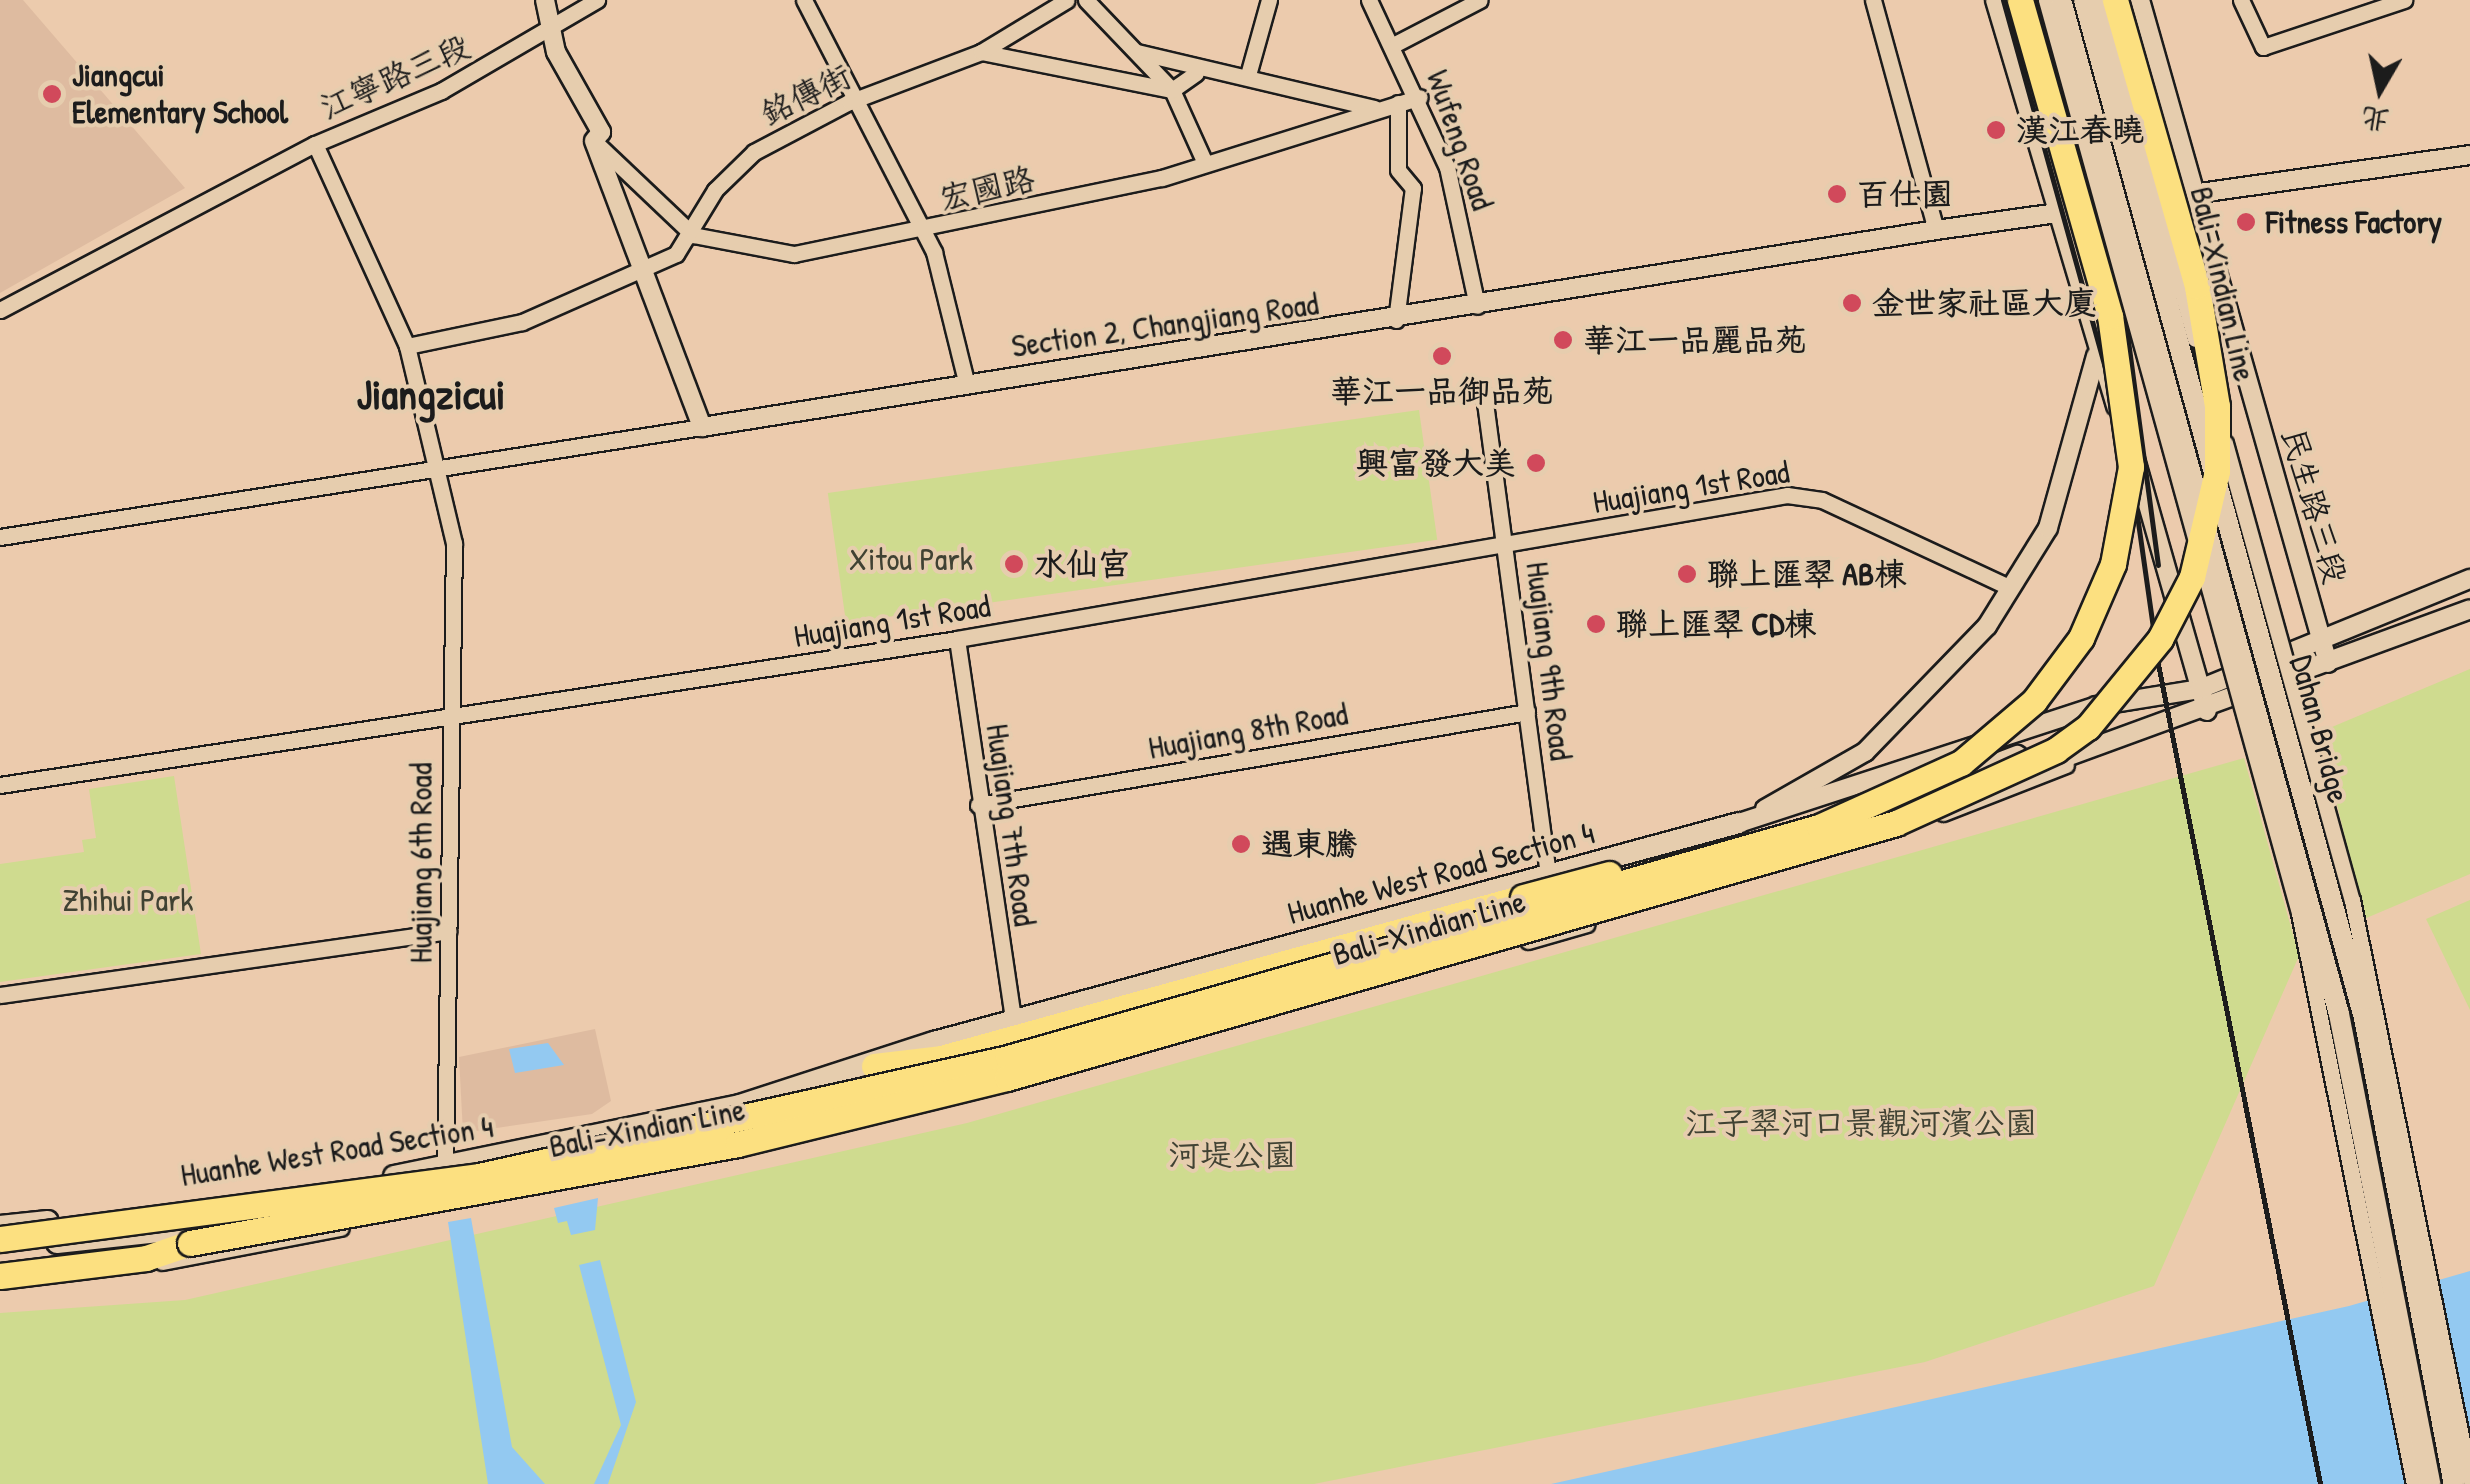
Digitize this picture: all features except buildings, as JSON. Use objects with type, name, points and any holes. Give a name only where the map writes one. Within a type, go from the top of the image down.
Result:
[{"type":"highway","name":"Bali-Xindian Line","points":[[0,1238],[478,1176],[1008,1058],[1823,830],[1900,797],[2011,725],[2081,638],[2113,564],[2130,467],[2125,384],[2020,0]]},
{"type":"highway","name":"Bali-Xindian Line","points":[[0,1259],[190,1244],[738,1144],[1006,1078],[1896,823],[2056,750],[2088,727],[2160,639],[2192,577],[2217,471],[2218,406],[2196,286],[2115,0]]},
{"type":"highway","points":[[874,1066],[998,1042],[1586,880],[1823,830]]},
{"type":"highway","points":[[0,1279],[146,1258],[190,1244]]},
{"type":"main road","name":"Dahan Bridge","points":[[2061,0],[2340,1014],[2430,1484]]},
{"type":"main road","name":"Dahan Bridge","points":[[2084,0],[2364,1018],[2454,1484]]},
{"type":"main road","name":"Huanhe West Road Section 4","points":[[0,1226],[268,1198],[444,1167],[740,1105],[874,1066],[1013,1019],[1738,823]]},
{"type":"main road","name":"Huanhe West Road Section 4","points":[[0,1249],[581,1185],[780,1141],[873,1099],[1555,911],[1823,830]]},
{"type":"main road","name":"Huanhe West Road Section 4","points":[[740,1105],[873,1099]]},
{"type":"street","points":[[545,0],[554,30],[601,132],[594,141],[702,427]]},
{"type":"street","name":"江寧路三段","points":[[0,310],[315,144],[554,30],[596,0]]},
{"type":"street","points":[[804,0],[849,102],[921,232],[967,385]]},
{"type":"street","name":"銘傳街","points":[[694,235],[731,171],[849,102],[981,52],[1067,0]]},
{"type":"street","points":[[1086,0],[1172,90],[1206,163]]},
{"type":"street","points":[[1136,52],[1196,73],[1240,82],[1248,75],[1269,0]]},
{"type":"street","name":"Wufeng Road","points":[[1369,0],[1396,43],[1447,168],[1477,306]]},
{"type":"street","points":[[1396,43],[1480,0]]},
{"type":"street","points":[[1873,0],[1936,230]]},
{"type":"street","points":[[1996,0],[2065,214]]},
{"type":"street","points":[[2011,0],[2098,339],[2208,711]]},
{"type":"street","points":[[2046,0],[2299,913],[2414,1484]]},
{"type":"street","points":[[2099,0],[2352,900],[2470,1480]]},
{"type":"street","name":"民生路三段","points":[[2140,0],[2318,641],[2328,663]]},
{"type":"street","points":[[2241,0],[2264,47],[2404,0]]},
{"type":"street","points":[[981,52],[1172,90],[1196,73]]},
{"type":"street","points":[[1248,75],[1378,109]]},
{"type":"street","name":"宏國路","points":[[594,141],[694,235],[760,254],[921,232],[1206,163],[1420,97]]},
{"type":"street","name":"Wufeng Road","points":[[1396,320],[1412,188],[1398,170],[1398,103]]},
{"type":"street","name":"Huajiang 6th Road","points":[[315,144],[407,346],[449,530],[444,1167],[449,1198]]},
{"type":"street","name":"Section 2, Changjiang Road","points":[[0,538],[1396,320],[1936,230],[2470,155]]},
{"type":"street","points":[[407,346],[522,322],[644,271],[694,235]]},
{"type":"street","points":[[2098,339],[2227,309]]},
{"type":"street","points":[[1738,823],[1865,752],[1940,683],[2011,588],[2048,528],[2098,339]]},
{"type":"street","name":"Huajiang 9th Road","points":[[1484,395],[1548,876],[1559,933]]},
{"type":"street","name":"Huajiang 1st Road","points":[[0,785],[957,639],[1804,495],[2011,588]]},
{"type":"street","name":"Huanhe West Road Section 4","points":[[1823,830],[2158,701],[2200,689],[2470,579]]},
{"type":"street","name":"Huanhe West Road Section 4","points":[[1823,830],[2066,764],[2470,609]]},
{"type":"street","name":"Huajiang 7th Road","points":[[957,639],[978,805],[1013,1019]]},
{"type":"street","name":"Huanhe West Road Section 4","points":[[1738,823],[2096,706],[2158,701]]},
{"type":"street","name":"Huajiang 8th Road","points":[[978,805],[1527,712]]},
{"type":"street","name":"Huanhe West Road Section 4","points":[[780,1141],[1559,933],[2020,789],[2066,764]]},
{"type":"street","points":[[0,996],[448,931]]},
{"type":"street","name":"Huanhe West Road Section 4","points":[[0,1279],[191,1258],[449,1198]]},
{"type":"shaded area","name":"Jiangcui Elementary School","points":[[0,0],[23,0],[185,188],[0,293]]},
{"type":"shaded area","points":[[595,1029],[611,1101],[592,1114],[463,1133],[459,1057]]},
{"type":"green space","name":"Xitou Park","points":[[1419,410],[1437,540],[846,623],[828,493]]},
{"type":"green space","points":[[2470,669],[2470,874],[2364,919],[2320,732]]},
{"type":"green space","name":"江子翠河口景觀河濱公園","points":[[2244,758],[2299,956],[2154,1286],[1925,1362],[1314,1484],[0,1484],[0,1313],[185,1300],[967,1123]]},
{"type":"green space","name":"Zhihui Park","points":[[174,776],[201,954],[0,982],[0,864],[84,852],[82,840],[96,838],[89,789]]},
{"type":"green space","points":[[2470,900],[2470,1010],[2426,919]]},
{"type":"water","points":[[548,1043],[564,1065],[515,1073],[509,1049]]},
{"type":"water","points":[[598,1198],[595,1230],[571,1235],[567,1221],[558,1223],[554,1208]]},
{"type":"water","points":[[471,1218],[512,1447],[545,1484],[488,1484],[448,1222]]},
{"type":"water","points":[[600,1260],[636,1402],[608,1484],[594,1484],[621,1425],[579,1265]]},
{"type":"water","points":[[2470,1271],[2470,1484],[1551,1484],[2349,1306]]},
{"type":"railway","points":[[2003,0],[2128,452],[2158,664],[2320,1484]]},
{"type":"railway","points":[[2035,0],[2127,333],[2158,565]]},
{"type":"place","name":"Jiangcui Elementary School","points":[[52,94]]},
{"type":"place","name":"漢江春曉","points":[[1996,130]]},
{"type":"place","name":"百仕園","points":[[1837,194]]},
{"type":"place","name":"Fitness Factory","points":[[2246,222]]},
{"type":"place","name":"金世家社區大廈","points":[[1852,303]]},
{"type":"place","name":"華江一品麗品苑","points":[[1563,340]]},
{"type":"place","name":"華江一品御品苑","points":[[1442,356]]},
{"type":"place","name":"興富發大美","points":[[1536,463]]},
{"type":"place","name":"水仙宮","points":[[1014,564]]},
{"type":"place","name":"聯上匯翠 AB棟","points":[[1687,574]]},
{"type":"place","name":"聯上匯翠 CD棟","points":[[1596,624]]},
{"type":"place","name":"遇東騰","points":[[1241,844]]},
{"type":"district","name":"Jiangzicui","points":[[431,394]]},
{"type":"park label","name":"河堤公園","points":[[1232,1155]]}]
